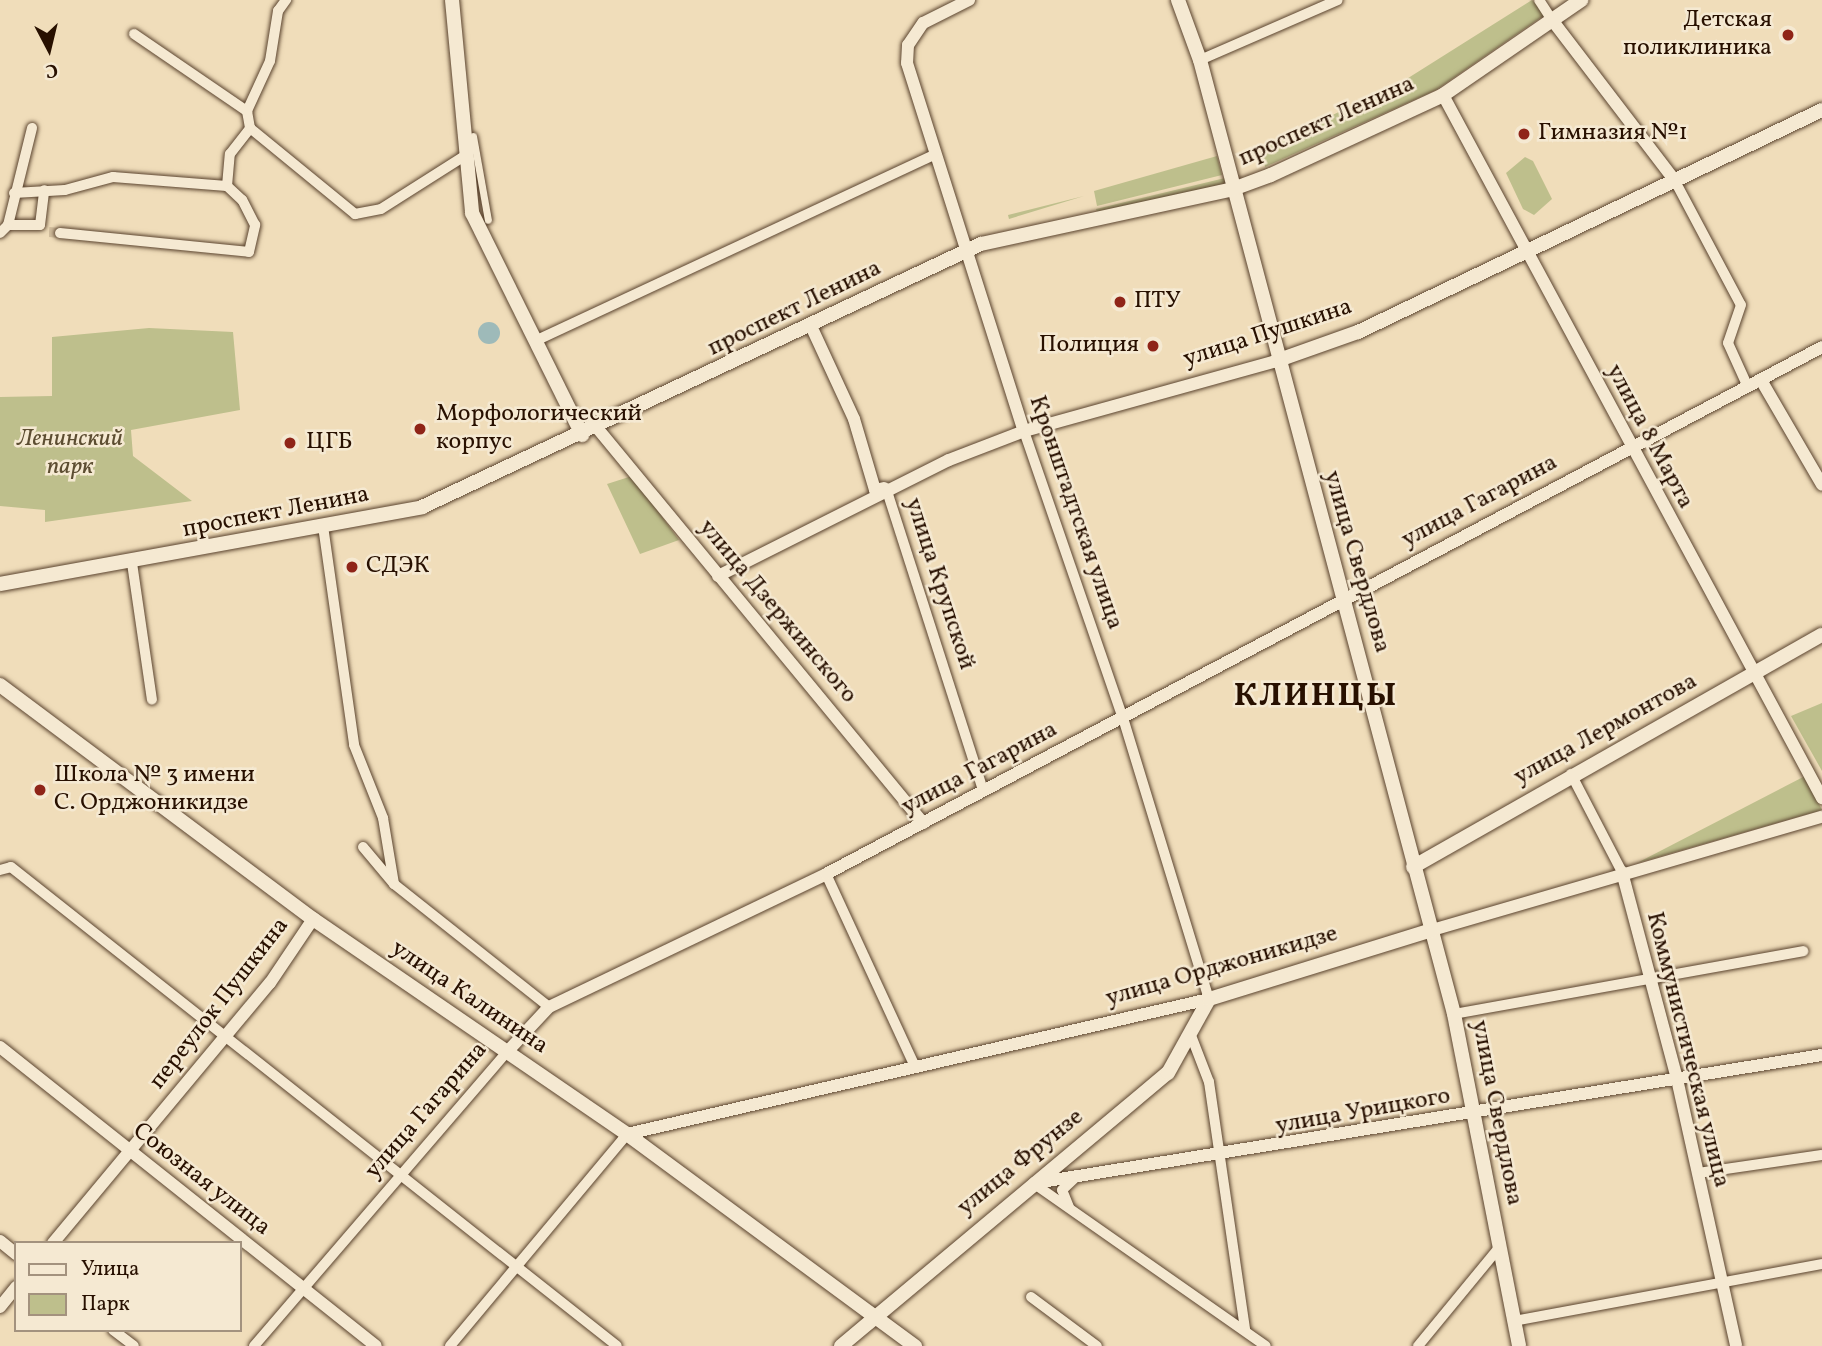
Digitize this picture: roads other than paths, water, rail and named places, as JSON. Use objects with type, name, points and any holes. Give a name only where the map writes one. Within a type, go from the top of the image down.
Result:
[{"type":"main road","points":[[452,0],[463,157],[475,222],[582,435]]},
{"type":"main road","name":"улица Свердлова","points":[[1178,0],[1200,60],[1276,361],[1343,598],[1454,1014],[1498,1249],[1520,1346]]},
{"type":"main road","name":"проспект Ленина","points":[[0,584],[132,563],[422,507],[598,429],[968,249],[1233,189],[1443,95],[1581,0]]},
{"type":"main road","name":"улица Пушкина","points":[[1276,361],[1357,332],[1822,110]]},
{"type":"main road","name":"улица Лермонтова","points":[[1413,867],[1571,774],[1822,635]]},
{"type":"main road","name":"улица Калинина","points":[[0,685],[313,919],[627,1134],[915,1346]]},
{"type":"main road","name":"улица Орджоникидзе","points":[[1209,999],[1432,930]]},
{"type":"main road","name":"улица Фрунзе","points":[[841,1346],[871,1315],[1168,1073],[1192,1038],[1209,999]]},
{"type":"street","points":[[286,0],[278,10],[270,61],[247,111],[250,128],[355,214],[381,209],[463,157]]},
{"type":"street","name":"Кронштадтская улица","points":[[969,0],[931,17],[911,40],[908,74],[932,156],[968,249],[1024,431],[1123,718],[1209,999]]},
{"type":"street","points":[[1200,60],[1338,0]]},
{"type":"street","points":[[1539,0],[1675,181],[1741,305],[1728,343],[1748,387]]},
{"type":"street","points":[[134,34],[247,111]]},
{"type":"street","name":"улица 8 Марта","points":[[1443,95],[1822,798]]},
{"type":"street","points":[[32,128],[4,229],[40,225],[55,232],[249,252],[255,225],[227,186],[230,154],[250,128]]},
{"type":"street","points":[[473,136],[488,220]]},
{"type":"street","points":[[535,341],[932,156]]},
{"type":"street","points":[[14,193],[113,177],[227,186]]},
{"type":"street","points":[[40,225],[44,190]]},
{"type":"street","name":"улица Крупской","points":[[811,326],[854,419],[875,490],[886,488],[983,790]]},
{"type":"street","name":"улица Гагарина","points":[[254,1346],[400,1174],[549,1007],[826,874],[1123,718],[1343,598],[1822,347]]},
{"type":"street","name":"улица Пушкина","points":[[718,576],[886,488],[1024,431],[1276,361]]},
{"type":"street","points":[[1761,380],[1822,485]]},
{"type":"street","name":"улица Дзержинского","points":[[598,429],[922,823]]},
{"type":"street","points":[[323,526],[354,745],[383,818],[394,884]]},
{"type":"street","points":[[132,563],[152,700]]},
{"type":"street","name":"Коммунистическая улица","points":[[1571,774],[1622,872],[1652,975],[1678,1079],[1736,1346]]},
{"type":"street","name":"улица Орджоникидзе","points":[[1432,930],[1622,872],[1822,817]]},
{"type":"street","points":[[363,847],[394,884],[549,1007]]},
{"type":"street","points":[[5,868],[226,1035],[515,1269],[617,1346]]},
{"type":"street","points":[[826,874],[915,1068]]},
{"type":"street","name":"переулок Пушкина","points":[[55,1241],[226,1035],[313,919]]},
{"type":"street","points":[[1454,1014],[1652,975],[1803,951]]},
{"type":"street","name":"улица Орджоникидзе","points":[[627,1134],[1209,999]]},
{"type":"street","points":[[1192,1038],[1209,1082],[1245,1330]]},
{"type":"street","name":"Союзная улица","points":[[0,1047],[376,1346]]},
{"type":"street","name":"улица Урицкого","points":[[1033,1184],[1218,1158],[1822,1055]]},
{"type":"street","points":[[450,1346],[627,1134]]},
{"type":"street","points":[[1698,1173],[1822,1155]]},
{"type":"street","points":[[1069,1208],[1062,1190],[1074,1179]]},
{"type":"street","points":[[1033,1184],[1266,1346]]},
{"type":"street","points":[[0,1241],[14,1252]]},
{"type":"street","points":[[1418,1346],[1498,1249]]},
{"type":"street","points":[[1514,1321],[1822,1264]]},
{"type":"street","points":[[0,1307],[14,1290]]},
{"type":"street","points":[[1031,1297],[1097,1346]]},
{"type":"street","points":[[116,1332],[134,1346]]},
{"type":"water","points":[[489,322],[497,325],[500,333],[497,341],[489,344],[481,341],[478,333],[481,325]]},
{"type":"tunnel","points":[[49,232],[60,233]]},
{"type":"place","name":"Детская поликлиника","points":[[1788,35]]},
{"type":"place","name":"Гимназия №1","points":[[1524,134]]},
{"type":"place","name":"ПТУ","points":[[1120,302]]},
{"type":"place","name":"Полиция","points":[[1153,346]]},
{"type":"place","name":"Морфологический корпус","points":[[420,429]]},
{"type":"place","name":"ЦГБ","points":[[290,443]]},
{"type":"place","name":"СДЭК","points":[[352,567]]},
{"type":"place","name":"Школа № 3 имени С. Орджоникидзе","points":[[40,790]]},
{"type":"district","name":"КЛИНЦЫ","points":[[1316,697]]},
{"type":"park label","name":"Ленинский парк","points":[[70,454]]}]
